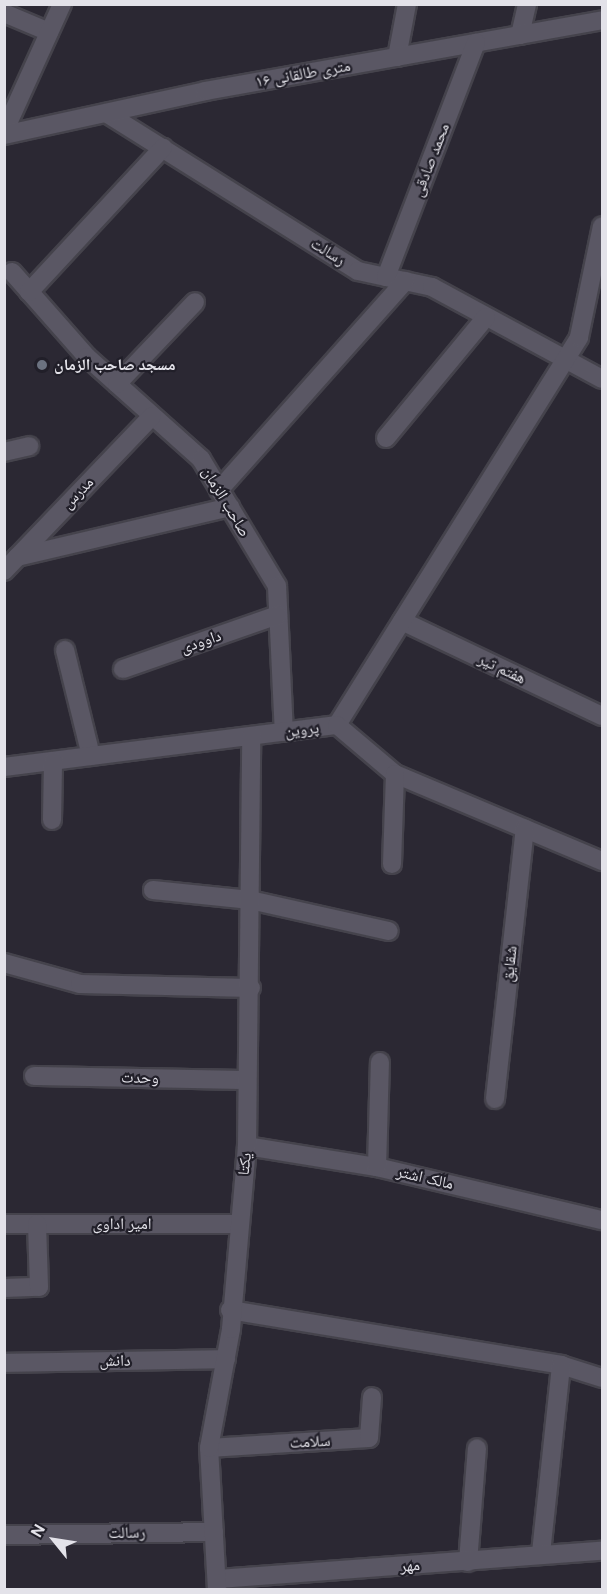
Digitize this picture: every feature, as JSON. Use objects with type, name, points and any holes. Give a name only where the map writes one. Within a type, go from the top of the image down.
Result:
[{"type":"street","points":[[4,133],[62,4]]},
{"type":"street","points":[[397,57],[406,4]]},
{"type":"street","points":[[520,35],[527,4]]},
{"type":"street","points":[[4,14],[49,32]]},
{"type":"street","name":"۱۶ متری طالقانی","points":[[4,133],[397,57],[603,20]]},
{"type":"street","name":"محمد صادقی","points":[[386,277],[476,43]]},
{"type":"street","name":"رسالت","points":[[106,113],[358,271],[432,287],[603,379]]},
{"type":"street","points":[[29,292],[163,148]]},
{"type":"street","points":[[337,725],[579,337],[603,226]]},
{"type":"street","name":"صاحب الزمان","points":[[12,272],[117,384],[201,459],[277,586],[284,732]]},
{"type":"street","points":[[219,490],[405,281]]},
{"type":"street","points":[[117,384],[195,302]]},
{"type":"street","points":[[386,438],[486,316]]},
{"type":"street","name":"مدرس","points":[[4,571],[152,416]]},
{"type":"street","points":[[4,452],[29,446]]},
{"type":"street","points":[[17,557],[230,507]]},
{"type":"street","name":"داوودی","points":[[123,669],[278,615]]},
{"type":"street","name":"هفتم تیر","points":[[402,621],[603,716]]},
{"type":"street","points":[[65,650],[91,756]]},
{"type":"street","name":"پروین","points":[[4,767],[337,725],[395,774],[603,861]]},
{"type":"street","name":"یکتا","points":[[217,1584],[209,1448],[226,1359],[246,1146],[251,988],[251,736]]},
{"type":"street","points":[[52,820],[53,761]]},
{"type":"street","points":[[392,864],[395,774]]},
{"type":"street","name":"شقایق","points":[[495,1099],[525,829]]},
{"type":"street","points":[[153,890],[250,900],[389,931]]},
{"type":"street","points":[[4,963],[80,984],[251,988]]},
{"type":"street","points":[[377,1167],[380,1062]]},
{"type":"street","name":"وحدت","points":[[34,1076],[247,1080]]},
{"type":"street","name":"مالک اشتر","points":[[246,1146],[377,1167],[603,1220]]},
{"type":"street","name":"امیر اداوی","points":[[4,1224],[238,1224]]},
{"type":"street","points":[[4,1288],[39,1287],[37,1224]]},
{"type":"street","points":[[230,1310],[561,1365],[603,1378]]},
{"type":"street","name":"دانش","points":[[4,1363],[226,1359]]},
{"type":"street","points":[[541,1553],[561,1365]]},
{"type":"street","name":"سلامت","points":[[209,1448],[369,1438],[372,1397]]},
{"type":"street","points":[[468,1562],[477,1448]]},
{"type":"street","name":"رسالت","points":[[4,1535],[214,1532]]},
{"type":"street","name":"مهر","points":[[217,1584],[468,1562],[541,1553],[603,1551]]},
{"type":"place","name":"مسجد صاحب الزمان","points":[[42,365]]}]
